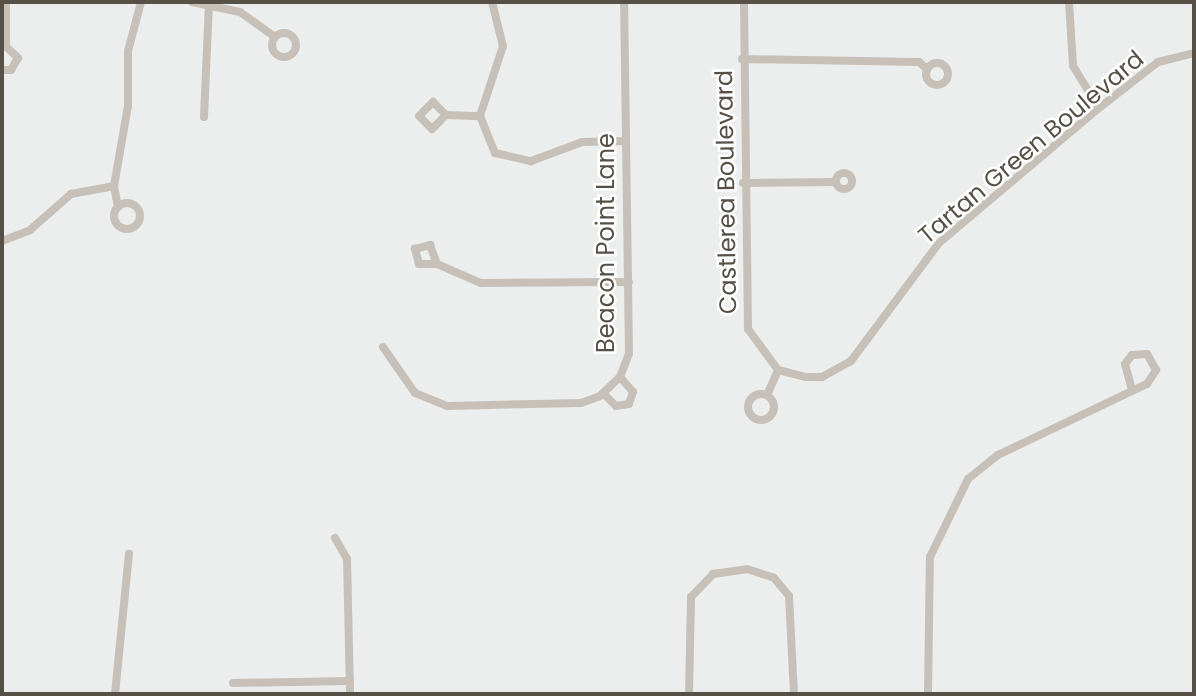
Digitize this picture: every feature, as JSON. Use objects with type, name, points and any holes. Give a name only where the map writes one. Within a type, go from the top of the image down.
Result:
[{"type":"street","points":[[2,70],[11,70],[18,58],[4,43],[6,2]]},
{"type":"street","points":[[118,207],[114,186],[128,106],[128,51],[141,2]]},
{"type":"street","points":[[192,2],[240,12],[275,37]]},
{"type":"street","points":[[492,2],[503,46],[480,116],[486,143],[508,160],[531,161],[582,142],[626,141]]},
{"type":"street","name":"Beacon Point Lane","points":[[383,347],[415,393],[447,406],[581,403],[603,393],[620,377],[629,354],[624,2]]},
{"type":"street","name":"Castlerea Boulevard","points":[[744,2],[743,183],[748,329],[778,370]]},
{"type":"street","points":[[1069,2],[1073,66],[1098,108]]},
{"type":"street","points":[[204,117],[209,5]]},
{"type":"street","name":"Tartan Green Boulevard","points":[[778,370],[822,377],[845,366],[939,243],[1098,108],[1158,62],[1194,53]]},
{"type":"street","points":[[742,59],[919,62],[927,69]]},
{"type":"street","points":[[446,115],[480,116]]},
{"type":"street","points":[[743,183],[836,182]]},
{"type":"street","points":[[2,241],[30,230],[71,194],[114,186]]},
{"type":"street","points":[[437,264],[495,284],[629,282]]},
{"type":"street","points":[[928,694],[929,564],[968,479],[998,455],[1132,390],[1155,376],[1147,354],[1132,355],[1125,364],[1132,390]]},
{"type":"street","points":[[767,395],[778,370]]},
{"type":"street","points":[[603,393],[616,406],[629,404],[632,392],[620,377]]},
{"type":"street","points":[[335,538],[347,559],[350,694]]},
{"type":"street","points":[[115,694],[129,554]]},
{"type":"street","points":[[689,694],[693,593],[713,574],[747,569],[774,578],[789,596],[794,694]]},
{"type":"street","points":[[233,683],[350,681]]}]
